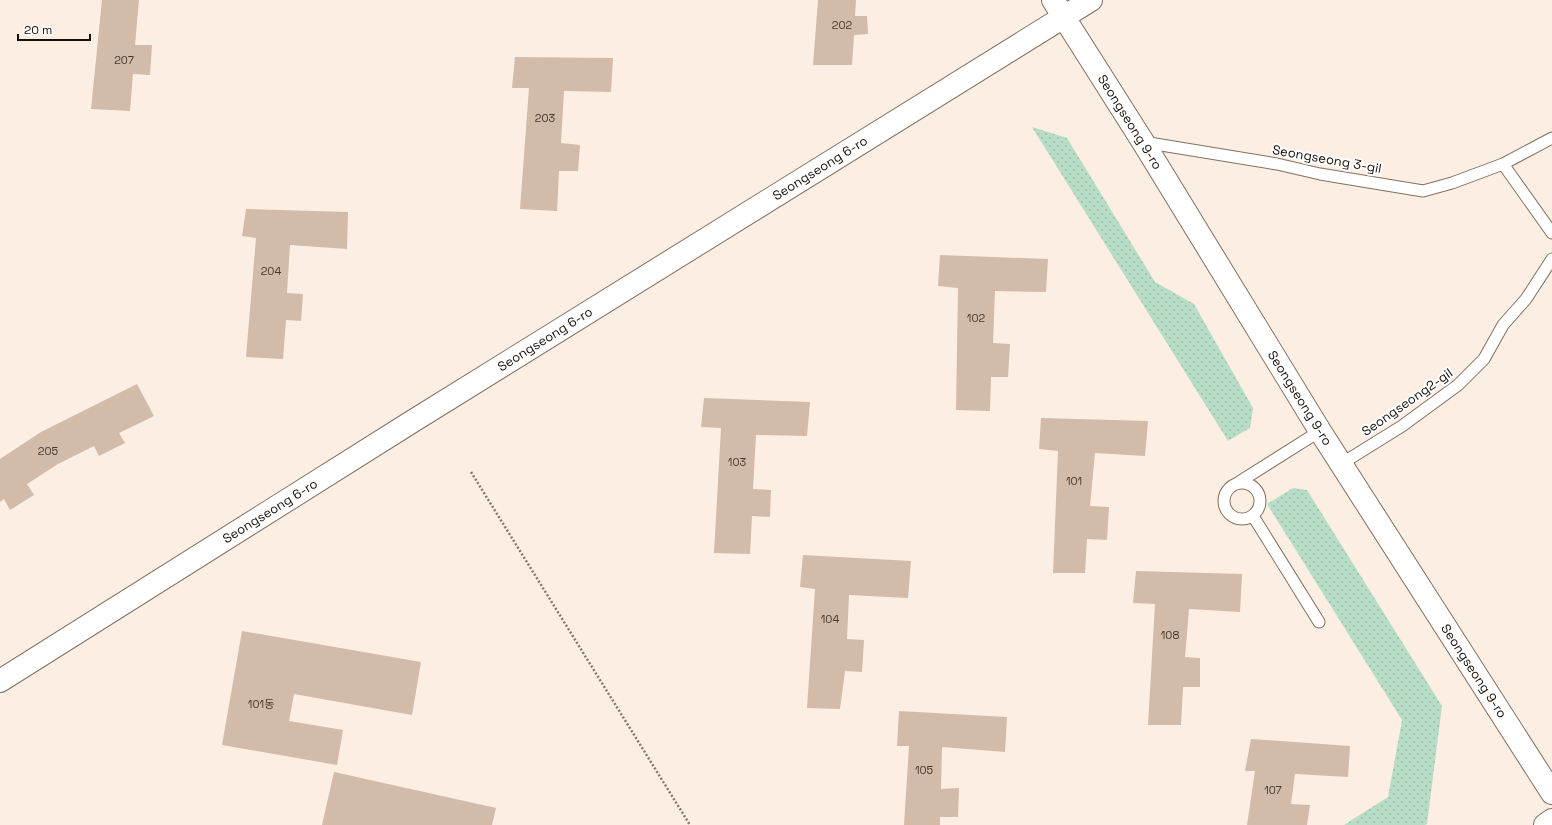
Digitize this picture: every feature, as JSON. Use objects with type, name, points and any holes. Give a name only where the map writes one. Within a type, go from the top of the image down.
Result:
[{"type":"street","name":"Seongseong 6-ro","points":[[0,681],[413,421],[1058,9],[1091,0]]},
{"type":"street","name":"Seongseong 9-ro","points":[[1058,9],[1143,142],[1340,464],[1552,793]]},
{"type":"street","points":[[1545,825],[1552,820]]},
{"type":"lane","name":"Seongseong 3-gil","points":[[1143,142],[1277,164],[1320,174],[1423,191],[1452,183],[1503,164],[1552,138]]},
{"type":"lane","points":[[1503,164],[1552,233]]},
{"type":"lane","name":"Seongseong2-gil","points":[[1340,464],[1402,426],[1458,385],[1484,359],[1503,326],[1526,299],[1552,259]]},
{"type":"lane","points":[[1234,485],[1246,484],[1257,490],[1260,501],[1257,512],[1247,519],[1236,519],[1227,512],[1224,500],[1229,488],[1320,431]]},
{"type":"lane","points":[[1253,516],[1319,622]]},
{"type":"path","points":[[471,472],[690,825]]},
{"type":"green space","points":[[1032,127],[1067,138],[1155,282],[1194,304],[1253,408],[1250,428],[1228,441]]},
{"type":"green space","points":[[1293,488],[1307,490],[1442,706],[1427,824],[1425,825],[1344,825],[1388,797],[1402,720],[1267,504]]},
{"type":"building","points":[[102,0],[139,0],[135,45],[152,45],[150,75],[133,74],[130,111],[91,109]]},
{"type":"building","points":[[818,0],[856,0],[855,16],[867,16],[868,34],[854,35],[852,65],[813,65]]},
{"type":"building","points":[[515,57],[613,58],[611,92],[564,91],[561,143],[580,145],[578,171],[559,171],[557,211],[520,209],[529,88],[512,88]]},
{"type":"building","points":[[246,209],[348,212],[347,249],[290,245],[287,293],[303,294],[301,321],[286,320],[283,359],[246,357],[256,238],[242,236]]},
{"type":"building","points":[[940,255],[1048,259],[1046,292],[995,291],[993,343],[1010,344],[1008,377],[991,377],[990,411],[956,410],[958,288],[938,286]]},
{"type":"building","points":[[137,384],[154,416],[119,433],[125,443],[99,456],[94,446],[58,464],[27,484],[34,495],[10,510],[4,499],[0,502],[0,459],[41,432]]},
{"type":"building","points":[[704,398],[810,402],[807,436],[756,435],[753,489],[771,490],[770,517],[752,516],[750,554],[714,553],[721,428],[701,427]]},
{"type":"building","points":[[1041,418],[1148,421],[1145,456],[1095,453],[1090,506],[1109,507],[1107,540],[1087,539],[1085,573],[1053,573],[1058,451],[1039,449]]},
{"type":"building","points":[[803,555],[911,561],[908,598],[849,595],[847,639],[864,640],[862,672],[845,671],[840,709],[807,708],[815,589],[800,587]]},
{"type":"building","points":[[1136,571],[1242,574],[1240,612],[1189,609],[1185,657],[1200,658],[1200,687],[1183,687],[1181,725],[1148,725],[1155,604],[1133,603]]},
{"type":"building","points":[[242,631],[421,662],[412,715],[294,694],[289,721],[343,730],[337,765],[222,745]]},
{"type":"building","points":[[899,711],[1007,717],[1005,752],[942,747],[941,789],[959,788],[958,817],[940,817],[940,825],[904,825],[909,746],[897,746]]},
{"type":"building","points":[[1251,739],[1350,746],[1348,777],[1295,774],[1291,804],[1310,805],[1307,825],[1247,825],[1255,771],[1245,771]]},
{"type":"building","points":[[334,772],[496,808],[492,825],[322,825]]}]
